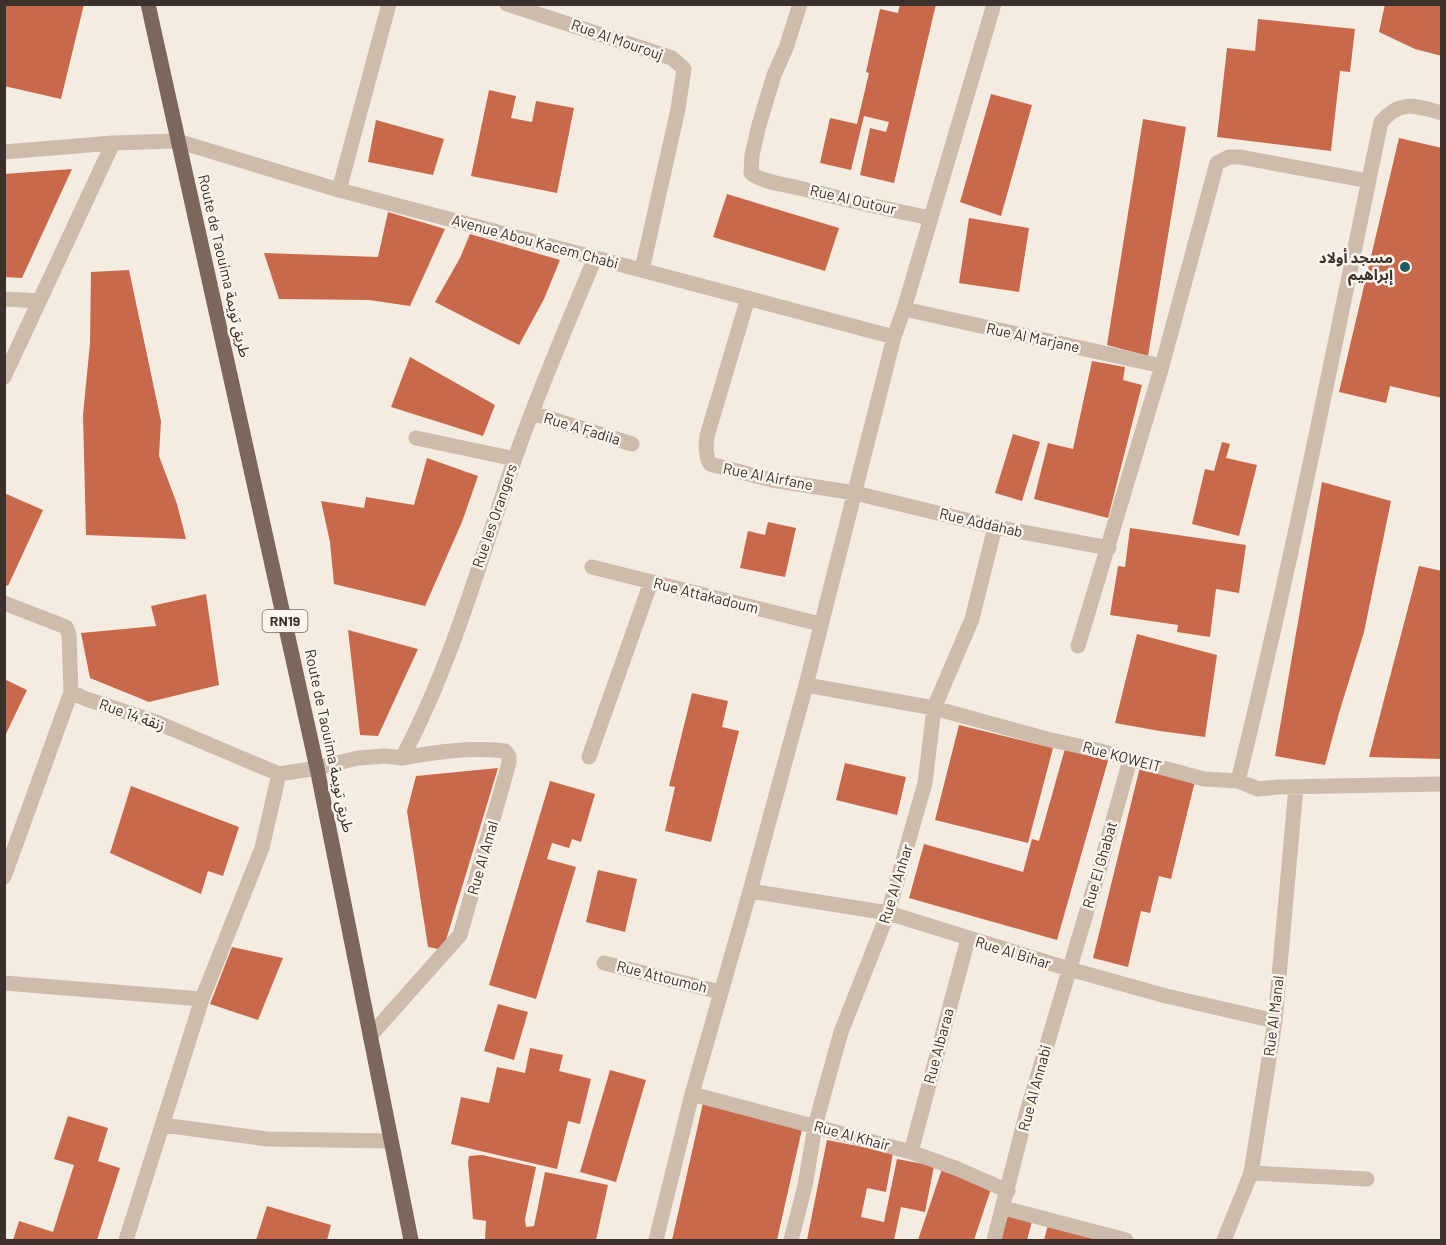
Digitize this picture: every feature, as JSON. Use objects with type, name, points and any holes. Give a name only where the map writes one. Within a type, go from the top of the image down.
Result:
[{"type":"main road","name":"Route de Taouima طريق تويمة","points":[[148,4],[317,768],[411,1240]]},
{"type":"street","points":[[339,190],[389,4]]},
{"type":"street","name":"Rue Al Mourouj","points":[[507,4],[672,58],[684,69],[678,109],[642,270]]},
{"type":"street","points":[[656,1240],[692,1094],[806,685],[894,337],[994,4]]},
{"type":"street","name":"Rue Al Outour","points":[[797,5],[786,48],[774,75],[759,125],[750,166],[751,172],[754,176],[775,182],[930,218]]},
{"type":"street","points":[[1238,781],[1308,474],[1381,122],[1389,113],[1407,105],[1442,113]]},
{"type":"street","name":"Avenue Abou Kacem Chabi","points":[[4,152],[113,143],[177,141],[339,190],[894,337]]},
{"type":"street","points":[[4,377],[113,143]]},
{"type":"street","points":[[1078,646],[1162,366],[1219,160],[1240,157],[1369,181]]},
{"type":"street","name":"Rue les Orangers","points":[[402,758],[425,715],[442,675],[515,459],[595,258]]},
{"type":"street","name":"Rue Al Airfane","points":[[748,298],[707,436],[706,457],[716,468],[771,480],[855,493]]},
{"type":"street","points":[[4,299],[39,301]]},
{"type":"street","name":"Rue Al Marjane","points":[[904,309],[1162,366]]},
{"type":"street","name":"Rue A Fadila","points":[[532,413],[632,444]]},
{"type":"street","points":[[416,438],[515,459]]},
{"type":"street","name":"Rue Addahab","points":[[855,493],[995,527],[1109,548]]},
{"type":"street","name":"Rue Al Anhar","points":[[791,1240],[805,1186],[815,1126],[841,1032],[888,913],[925,783],[934,708],[972,618],[995,527]]},
{"type":"street","name":"Rue Attakadoum","points":[[592,567],[820,624]]},
{"type":"street","points":[[590,757],[651,582]]},
{"type":"street","points":[[4,603],[66,627],[69,635],[71,692],[4,877]]},
{"type":"street","name":"Rue KOWEIT","points":[[806,685],[934,708],[1204,779],[1238,781],[1258,789],[1442,784]]},
{"type":"street","name":"Rue 14 زنقة","points":[[71,692],[156,722],[279,774]]},
{"type":"street","name":"Rue Al Amal","points":[[370,1036],[460,935],[509,763],[509,756],[505,751],[491,750],[440,752],[402,758]]},
{"type":"street","points":[[126,1240],[202,999],[262,848],[279,774],[358,758],[385,756],[402,758]]},
{"type":"street","name":"Rue El Ghabat","points":[[1069,969],[1130,760]]},
{"type":"street","name":"Rue Al Manal","points":[[1224,1240],[1251,1173],[1275,1021],[1296,787]]},
{"type":"street","name":"Rue Al Bihar","points":[[750,891],[888,913],[1069,969],[1166,996],[1275,1021]]},
{"type":"street","name":"Rue Albaraa","points":[[911,1152],[968,939]]},
{"type":"street","name":"Rue Attoumoh","points":[[604,963],[720,992]]},
{"type":"street","name":"Rue Al Annabi","points":[[994,1240],[1026,1115],[1069,969]]},
{"type":"street","points":[[4,983],[202,999]]},
{"type":"street","name":"Rue Al Khair","points":[[692,1094],[911,1152],[1008,1191]]},
{"type":"street","points":[[163,1125],[267,1139],[391,1140]]},
{"type":"street","points":[[1251,1173],[1367,1179]]},
{"type":"street","points":[[1004,1208],[1126,1240]]},
{"type":"building","points":[[4,4],[84,4],[61,99],[4,86]]},
{"type":"building","points":[[900,4],[936,4],[894,183],[860,175],[870,128],[886,132],[889,122],[864,116],[851,170],[820,163],[830,118],[857,124],[880,9],[898,13]]},
{"type":"building","points":[[1385,4],[1442,4],[1442,56],[1415,49],[1379,32]]},
{"type":"building","points":[[1258,19],[1355,29],[1350,72],[1340,71],[1331,151],[1217,137],[1227,48],[1255,51]]},
{"type":"building","points":[[489,90],[516,96],[511,118],[532,122],[536,101],[574,108],[557,193],[471,176]]},
{"type":"building","points":[[991,94],[1032,105],[1001,216],[960,202]]},
{"type":"building","points":[[1143,119],[1186,127],[1148,356],[1107,345]]},
{"type":"building","points":[[376,120],[444,139],[433,175],[368,162]]},
{"type":"building","name":"مسجد أولاد إبراهيم","points":[[1399,138],[1442,148],[1442,398],[1390,386],[1386,403],[1339,392]]},
{"type":"building","points":[[72,169],[22,278],[4,277],[4,174]]},
{"type":"building","points":[[727,194],[839,228],[825,271],[713,237]]},
{"type":"building","points":[[388,212],[445,229],[410,306],[369,300],[279,299],[264,253],[378,257]]},
{"type":"building","points":[[969,218],[1029,228],[1019,292],[959,283]]},
{"type":"building","points":[[470,234],[560,260],[544,299],[519,345],[435,302],[460,258]]},
{"type":"building","points":[[129,270],[161,421],[159,456],[177,504],[186,539],[86,535],[83,415],[90,343],[91,272]]},
{"type":"building","points":[[410,357],[495,405],[483,436],[391,407]]},
{"type":"building","points":[[1092,361],[1125,367],[1123,380],[1142,385],[1108,518],[1034,499],[1048,443],[1073,449]]},
{"type":"building","points":[[1013,434],[1040,442],[1022,501],[995,493]]},
{"type":"building","points":[[1222,442],[1230,444],[1226,458],[1257,465],[1239,536],[1192,524],[1205,469],[1214,471]]},
{"type":"building","points":[[427,458],[478,476],[462,522],[425,606],[334,584],[330,542],[321,501],[364,508],[366,497],[414,505]]},
{"type":"building","points":[[1322,482],[1391,501],[1364,632],[1325,765],[1275,756]]},
{"type":"building","points":[[4,493],[43,510],[8,586],[4,584]]},
{"type":"building","points":[[768,522],[796,528],[785,577],[740,568],[748,531],[765,535]]},
{"type":"building","points":[[1130,528],[1246,545],[1239,593],[1216,589],[1210,637],[1177,632],[1178,625],[1110,615],[1118,566],[1125,567]]},
{"type":"building","points":[[1419,566],[1442,571],[1442,759],[1369,757]]},
{"type":"building","points":[[206,594],[219,685],[149,702],[90,678],[81,633],[156,626],[151,606]]},
{"type":"building","points":[[348,630],[418,649],[378,736],[360,735]]},
{"type":"building","points":[[1137,634],[1217,655],[1205,737],[1115,723]]},
{"type":"building","points":[[4,679],[27,690],[4,738]]},
{"type":"building","points":[[692,693],[728,701],[722,727],[739,731],[711,842],[665,831],[675,787],[669,786]]},
{"type":"building","points":[[959,725],[1053,748],[1028,843],[935,820]]},
{"type":"building","points":[[1066,745],[1109,757],[1057,940],[909,898],[924,844],[1023,872],[1032,839],[1039,841]]},
{"type":"building","points":[[845,763],[906,777],[897,815],[836,800]]},
{"type":"building","points":[[1140,767],[1195,781],[1171,879],[1159,876],[1150,913],[1141,911],[1128,967],[1093,958]]},
{"type":"building","points":[[498,768],[443,950],[428,947],[407,811],[416,776]]},
{"type":"building","points":[[550,781],[595,794],[581,842],[572,839],[569,848],[552,843],[547,859],[576,867],[536,999],[489,985]]},
{"type":"building","points":[[131,786],[239,827],[223,876],[208,871],[201,894],[110,853]]},
{"type":"building","points":[[598,870],[637,879],[625,932],[586,922]]},
{"type":"building","points":[[232,947],[283,958],[258,1020],[210,1004]]},
{"type":"building","points":[[498,1004],[528,1012],[514,1060],[484,1051]]},
{"type":"building","points":[[530,1048],[563,1055],[559,1071],[591,1079],[580,1124],[568,1121],[557,1169],[451,1144],[461,1097],[489,1103],[497,1067],[525,1073]]},
{"type":"building","points":[[610,1070],[646,1080],[616,1182],[580,1172]]},
{"type":"building","points":[[703,1103],[803,1125],[777,1240],[672,1240]]},
{"type":"building","points":[[68,1116],[108,1128],[98,1161],[120,1168],[97,1240],[13,1240],[19,1221],[53,1232],[74,1165],[54,1159]]},
{"type":"building","points":[[827,1140],[893,1153],[886,1192],[867,1188],[861,1217],[884,1222],[897,1159],[934,1166],[925,1212],[901,1207],[894,1240],[807,1240]]},
{"type":"building","points":[[482,1155],[536,1167],[525,1219],[526,1227],[534,1226],[545,1172],[608,1185],[596,1240],[485,1240],[486,1221],[473,1219],[468,1162],[469,1156]]},
{"type":"building","points":[[942,1169],[992,1186],[974,1240],[918,1240]]},
{"type":"building","points":[[267,1206],[331,1225],[327,1240],[256,1240]]},
{"type":"building","points":[[1008,1215],[1032,1221],[1027,1240],[1001,1240]]},
{"type":"building","points":[[1048,1225],[1106,1240],[1044,1240]]},
{"type":"place","name":"مسجد أولاد إبراهيم","points":[[1405,267]]}]
